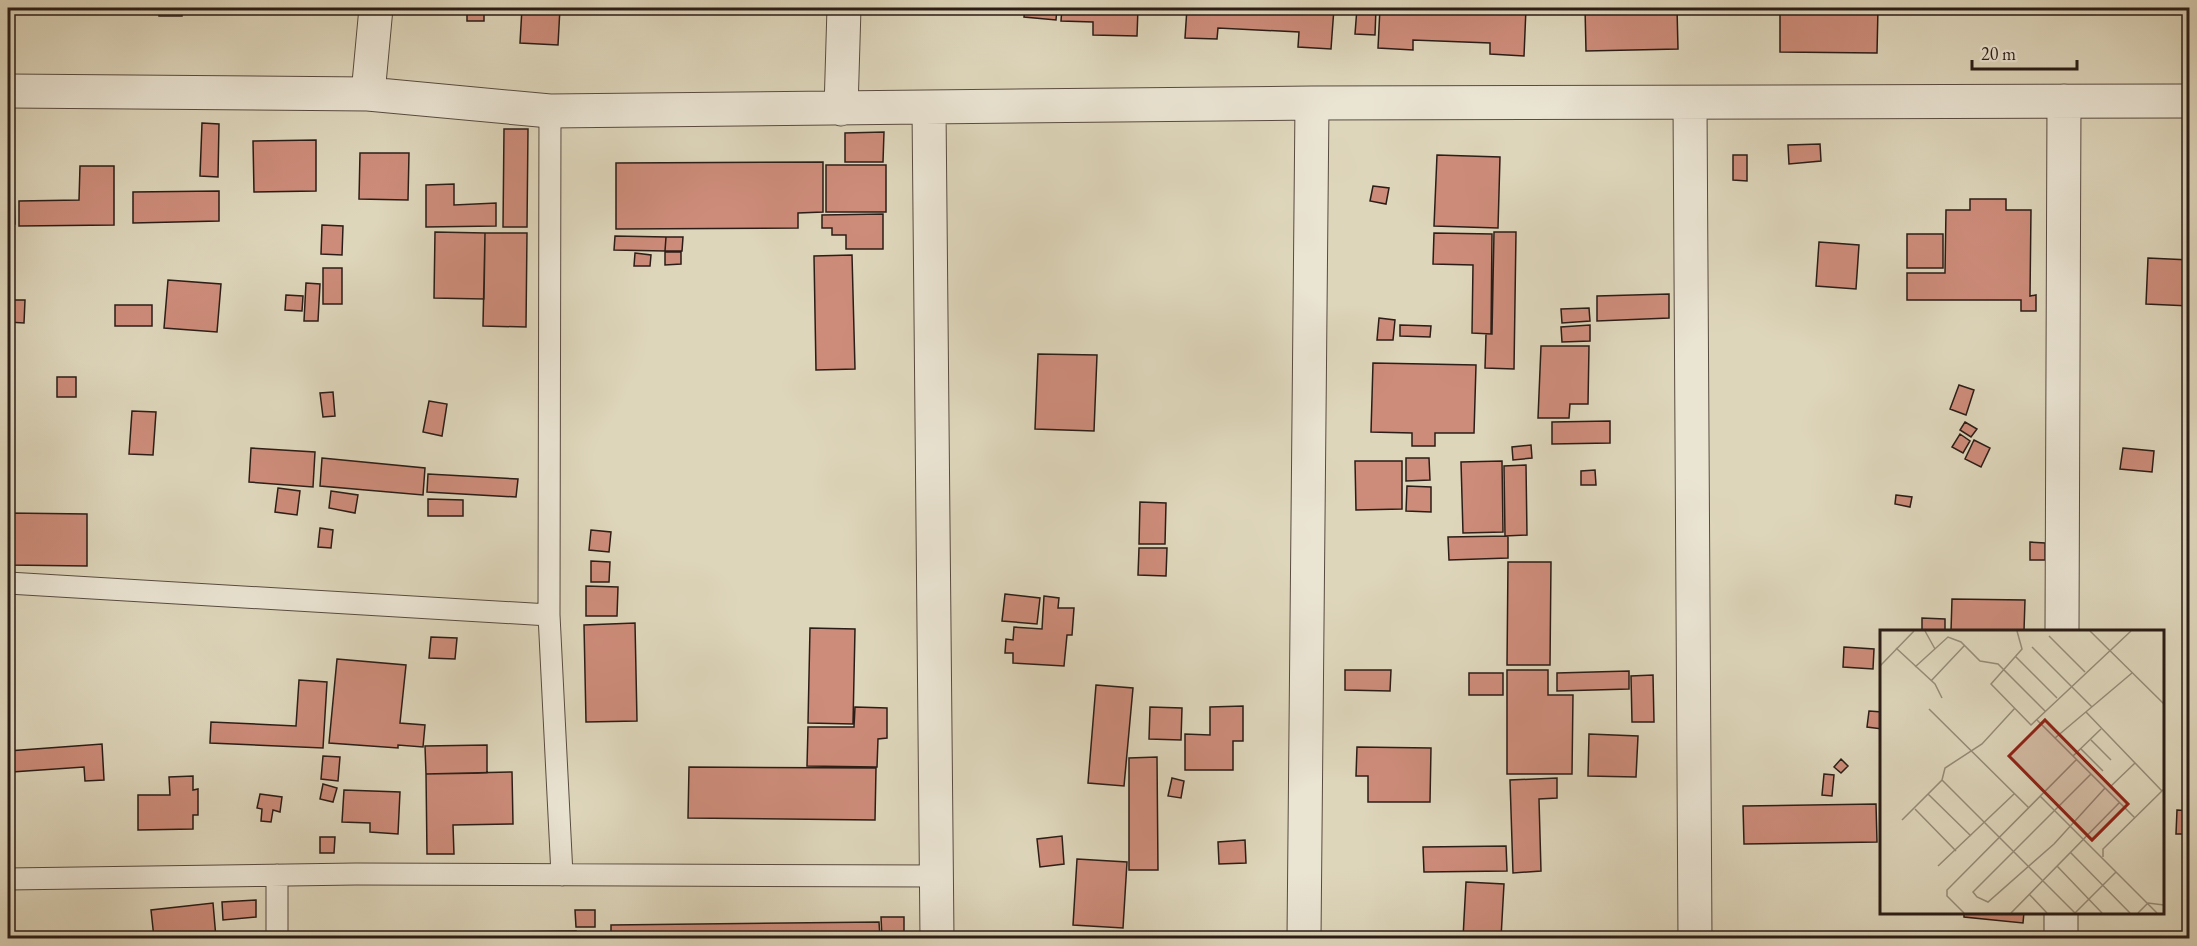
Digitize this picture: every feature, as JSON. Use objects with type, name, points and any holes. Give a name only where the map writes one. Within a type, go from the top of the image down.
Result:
[{"type":"street","points":[[368,94],[376,8]]},
{"type":"street","points":[[841,109],[844,8]]},
{"type":"street","points":[[8,91],[368,94],[550,111],[929,109],[1312,103],[2190,102]]},
{"type":"street","points":[[2062,630],[2064,101]]},
{"type":"street","points":[[1304,939],[1312,103]]},
{"type":"street","points":[[1690,104],[1695,939]]},
{"type":"street","points":[[929,109],[937,939]]},
{"type":"street","points":[[2061,913],[2061,939]]},
{"type":"lane","points":[[550,111],[549,615],[562,876]]},
{"type":"lane","points":[[8,583],[549,615]]},
{"type":"lane","points":[[8,879],[277,875],[936,876]]},
{"type":"lane","points":[[277,875],[277,939]]},
{"type":"building","points":[[159,8],[182,8],[182,16],[159,16]]},
{"type":"building","points":[[467,8],[484,8],[484,21],[467,21]]},
{"type":"building","points":[[522,8],[560,8],[558,45],[520,43]]},
{"type":"building","points":[[1025,8],[1057,8],[1056,20],[1024,17]]},
{"type":"building","points":[[1062,8],[1138,8],[1137,36],[1093,35],[1093,22],[1061,21]]},
{"type":"building","points":[[1187,8],[1334,8],[1331,49],[1298,47],[1299,32],[1218,28],[1217,39],[1185,38]]},
{"type":"building","points":[[1357,8],[1376,8],[1375,35],[1355,34]]},
{"type":"building","points":[[1380,8],[1526,8],[1524,56],[1490,54],[1490,43],[1413,40],[1413,50],[1378,48]]},
{"type":"building","points":[[1585,8],[1677,8],[1678,49],[1586,51]]},
{"type":"building","points":[[1780,8],[1878,8],[1877,53],[1780,52]]},
{"type":"building","points":[[2060,8],[2113,8],[2113,12],[2060,12]]},
{"type":"building","points":[[202,123],[219,124],[218,177],[200,176]]},
{"type":"building","points":[[504,129],[528,129],[527,227],[503,227]]},
{"type":"building","points":[[884,132],[883,162],[845,162],[845,133]]},
{"type":"building","points":[[316,140],[316,191],[254,192],[253,141]]},
{"type":"building","points":[[1820,144],[1821,161],[1789,164],[1788,145]]},
{"type":"building","points":[[360,153],[409,153],[408,200],[359,199]]},
{"type":"building","points":[[1437,155],[1500,157],[1498,228],[1434,226]]},
{"type":"building","points":[[1733,155],[1747,155],[1747,181],[1733,180]]},
{"type":"building","points":[[823,162],[823,212],[798,213],[798,228],[616,229],[616,163]]},
{"type":"building","points":[[826,165],[886,165],[886,212],[826,212]]},
{"type":"building","points":[[80,166],[114,166],[114,225],[19,226],[19,201],[79,200]]},
{"type":"building","points":[[454,184],[454,205],[496,203],[496,226],[426,227],[426,185]]},
{"type":"building","points":[[1373,186],[1389,188],[1386,204],[1370,201]]},
{"type":"building","points":[[8,191],[14,191],[15,224],[8,224]]},
{"type":"building","points":[[219,191],[219,221],[133,223],[133,192]]},
{"type":"building","points":[[1970,199],[2006,199],[2006,210],[2031,210],[2030,296],[2036,295],[2036,311],[2021,311],[2021,300],[1907,300],[1907,273],[1945,273],[1946,210],[1970,210]]},
{"type":"building","points":[[883,214],[883,249],[846,249],[846,235],[832,235],[832,228],[822,228],[822,215]]},
{"type":"building","points":[[322,225],[343,226],[342,255],[321,254]]},
{"type":"building","points":[[435,232],[485,233],[484,299],[434,298]]},
{"type":"building","points":[[1494,232],[1516,232],[1514,369],[1485,368],[1486,334],[1492,334]]},
{"type":"building","points":[[485,233],[527,233],[526,327],[483,326]]},
{"type":"building","points":[[1434,233],[1492,234],[1491,334],[1472,333],[1473,265],[1433,264]]},
{"type":"building","points":[[1907,234],[1943,234],[1943,268],[1907,268]]},
{"type":"building","points":[[615,236],[666,237],[665,251],[614,250]]},
{"type":"building","points":[[666,237],[683,237],[682,251],[665,251]]},
{"type":"building","points":[[1819,242],[1859,245],[1856,289],[1816,286]]},
{"type":"building","points":[[665,252],[681,252],[681,264],[665,265]]},
{"type":"building","points":[[635,253],[651,255],[650,266],[634,266]]},
{"type":"building","points":[[852,255],[855,369],[816,370],[814,256]]},
{"type":"building","points":[[2148,258],[2190,260],[2190,306],[2146,304]]},
{"type":"building","points":[[323,268],[342,268],[342,304],[323,304]]},
{"type":"building","points":[[168,280],[221,284],[217,332],[164,328]]},
{"type":"building","points":[[306,283],[320,284],[318,321],[304,321]]},
{"type":"building","points":[[1669,294],[1669,318],[1597,321],[1597,296]]},
{"type":"building","points":[[286,295],[303,296],[302,311],[285,310]]},
{"type":"building","points":[[8,300],[25,300],[24,323],[8,322]]},
{"type":"building","points":[[115,305],[152,305],[152,326],[115,326]]},
{"type":"building","points":[[1589,308],[1590,321],[1562,323],[1561,309]]},
{"type":"building","points":[[1379,318],[1395,320],[1393,340],[1377,340]]},
{"type":"building","points":[[1400,325],[1431,326],[1430,337],[1400,336]]},
{"type":"building","points":[[1590,325],[1590,341],[1562,342],[1561,327]]},
{"type":"building","points":[[1541,346],[1589,346],[1588,404],[1570,404],[1569,418],[1538,418]]},
{"type":"building","points":[[1038,354],[1097,355],[1094,431],[1035,429]]},
{"type":"building","points":[[1373,363],[1476,365],[1474,433],[1435,433],[1435,446],[1412,446],[1412,433],[1371,432]]},
{"type":"building","points":[[57,377],[76,377],[76,397],[57,397]]},
{"type":"building","points":[[1959,385],[1974,390],[1966,415],[1950,409]]},
{"type":"building","points":[[333,392],[335,416],[323,417],[320,393]]},
{"type":"building","points":[[429,401],[447,404],[442,436],[423,432]]},
{"type":"building","points":[[132,411],[156,412],[153,455],[129,454]]},
{"type":"building","points":[[1610,421],[1610,443],[1552,444],[1552,422]]},
{"type":"building","points":[[1965,422],[1977,429],[1971,437],[1960,430]]},
{"type":"building","points":[[1960,434],[1970,441],[1963,453],[1952,447]]},
{"type":"building","points":[[1974,440],[1990,448],[1981,467],[1965,459]]},
{"type":"building","points":[[1531,445],[1532,458],[1513,460],[1512,447]]},
{"type":"building","points":[[251,448],[315,452],[313,487],[249,482]]},
{"type":"building","points":[[2123,448],[2154,451],[2152,472],[2120,469]]},
{"type":"building","points":[[322,458],[425,468],[423,495],[320,486]]},
{"type":"building","points":[[1406,458],[1429,458],[1430,480],[1406,481]]},
{"type":"building","points":[[1355,461],[1402,461],[1402,509],[1356,510]]},
{"type":"building","points":[[1502,461],[1503,532],[1463,533],[1461,462]]},
{"type":"building","points":[[1526,465],[1527,535],[1505,536],[1504,466]]},
{"type":"building","points":[[1595,470],[1596,485],[1581,485],[1581,471]]},
{"type":"building","points":[[428,474],[518,479],[516,497],[427,492]]},
{"type":"building","points":[[1407,486],[1431,487],[1431,512],[1406,511]]},
{"type":"building","points":[[278,488],[300,491],[297,515],[275,512]]},
{"type":"building","points":[[331,491],[358,495],[355,513],[329,508]]},
{"type":"building","points":[[1896,495],[1912,497],[1910,507],[1895,504]]},
{"type":"building","points":[[428,499],[463,500],[463,516],[428,516]]},
{"type":"building","points":[[1140,502],[1166,503],[1165,544],[1139,544]]},
{"type":"building","points":[[8,513],[87,514],[87,566],[8,565]]},
{"type":"building","points":[[320,528],[333,530],[331,548],[318,547]]},
{"type":"building","points":[[591,530],[611,532],[609,552],[589,550]]},
{"type":"building","points":[[1508,536],[1508,558],[1449,560],[1448,537]]},
{"type":"building","points":[[2030,542],[2045,543],[2045,560],[2030,560]]},
{"type":"building","points":[[1139,548],[1167,548],[1166,576],[1138,575]]},
{"type":"building","points":[[591,561],[610,562],[609,582],[591,582]]},
{"type":"building","points":[[1508,562],[1551,562],[1550,665],[1507,665]]},
{"type":"building","points":[[586,586],[618,587],[617,616],[586,616]]},
{"type":"building","points":[[1005,594],[1040,598],[1037,624],[1002,621]]},
{"type":"building","points":[[1044,596],[1059,598],[1058,608],[1074,608],[1072,635],[1067,635],[1064,666],[1013,663],[1013,653],[1005,653],[1006,639],[1013,640],[1014,627],[1042,629]]},
{"type":"building","points":[[1952,599],[2025,600],[2024,630],[1951,630]]},
{"type":"building","points":[[1922,618],[1945,619],[1945,630],[1922,630]]},
{"type":"building","points":[[635,623],[637,721],[586,722],[584,625]]},
{"type":"building","points":[[810,628],[855,629],[853,724],[808,723]]},
{"type":"building","points":[[431,637],[457,638],[455,659],[429,658]]},
{"type":"building","points":[[1844,647],[1874,649],[1873,669],[1843,667]]},
{"type":"building","points":[[337,659],[406,665],[400,723],[425,725],[423,747],[398,745],[398,748],[329,743]]},
{"type":"building","points":[[1345,670],[1391,670],[1390,691],[1345,690]]},
{"type":"building","points":[[1507,670],[1548,670],[1548,695],[1573,695],[1572,774],[1507,774]]},
{"type":"building","points":[[1629,671],[1629,689],[1557,691],[1557,673]]},
{"type":"building","points":[[1469,673],[1503,673],[1503,695],[1469,695]]},
{"type":"building","points":[[1653,675],[1654,722],[1632,722],[1631,676]]},
{"type":"building","points":[[299,680],[327,682],[323,748],[210,743],[211,722],[296,726]]},
{"type":"building","points":[[1096,685],[1133,688],[1124,786],[1088,783]]},
{"type":"building","points":[[1243,706],[1243,741],[1233,741],[1233,770],[1185,770],[1185,734],[1210,735],[1210,707]]},
{"type":"building","points":[[855,707],[887,708],[887,738],[878,739],[877,767],[807,766],[808,727],[854,727]]},
{"type":"building","points":[[1150,707],[1182,708],[1181,740],[1149,739]]},
{"type":"building","points":[[1869,711],[1880,712],[1880,729],[1867,727]]},
{"type":"building","points":[[1589,734],[1638,736],[1636,777],[1588,776]]},
{"type":"building","points":[[102,744],[104,780],[85,781],[84,767],[12,772],[12,785],[8,785],[8,751]]},
{"type":"building","points":[[487,745],[487,773],[426,774],[425,746]]},
{"type":"building","points":[[1357,747],[1431,748],[1430,802],[1368,802],[1368,776],[1356,776]]},
{"type":"building","points":[[323,756],[340,757],[338,781],[321,779]]},
{"type":"building","points":[[1157,757],[1158,870],[1129,870],[1129,758]]},
{"type":"building","points":[[1841,759],[1848,766],[1841,773],[1834,767]]},
{"type":"building","points":[[689,767],[876,768],[875,820],[688,818]]},
{"type":"building","points":[[512,772],[513,824],[453,825],[454,854],[427,854],[426,774]]},
{"type":"building","points":[[1824,774],[1834,775],[1832,796],[1822,795]]},
{"type":"building","points":[[193,776],[193,790],[198,789],[198,815],[193,815],[193,829],[138,830],[138,795],[170,795],[169,777]]},
{"type":"building","points":[[1172,778],[1184,781],[1181,798],[1168,796]]},
{"type":"building","points":[[1557,778],[1557,798],[1539,799],[1541,871],[1513,873],[1510,780]]},
{"type":"building","points":[[323,784],[337,788],[333,802],[320,799]]},
{"type":"building","points":[[344,790],[400,792],[398,834],[370,832],[370,823],[342,822]]},
{"type":"building","points":[[260,794],[282,797],[280,812],[273,810],[271,822],[261,821],[262,809],[257,808]]},
{"type":"building","points":[[1876,804],[1877,842],[1744,844],[1743,806]]},
{"type":"building","points":[[2177,810],[2190,811],[2190,834],[2176,834]]},
{"type":"building","points":[[1062,836],[1064,864],[1040,867],[1037,839]]},
{"type":"building","points":[[320,837],[335,837],[334,853],[320,853]]},
{"type":"building","points":[[1245,840],[1246,863],[1219,864],[1218,842]]},
{"type":"building","points":[[1506,846],[1507,871],[1424,872],[1423,847]]},
{"type":"building","points":[[1077,859],[1127,862],[1123,928],[1073,925]]},
{"type":"building","points":[[1466,882],[1504,884],[1501,938],[1463,938]]},
{"type":"building","points":[[256,900],[256,917],[223,920],[222,902]]},
{"type":"building","points":[[213,903],[216,938],[154,938],[151,910]]},
{"type":"building","points":[[575,910],[595,910],[595,927],[576,927]]},
{"type":"building","points":[[1964,913],[2024,913],[2023,923],[1964,917]]},
{"type":"building","points":[[881,917],[904,917],[904,938],[882,938]]},
{"type":"building","points":[[879,922],[880,938],[611,938],[611,925]]},
{"type":"building","points":[[576,931],[576,938],[436,938],[436,933]]},
{"type":"building","points":[[97,935],[97,938],[36,938]]}]
